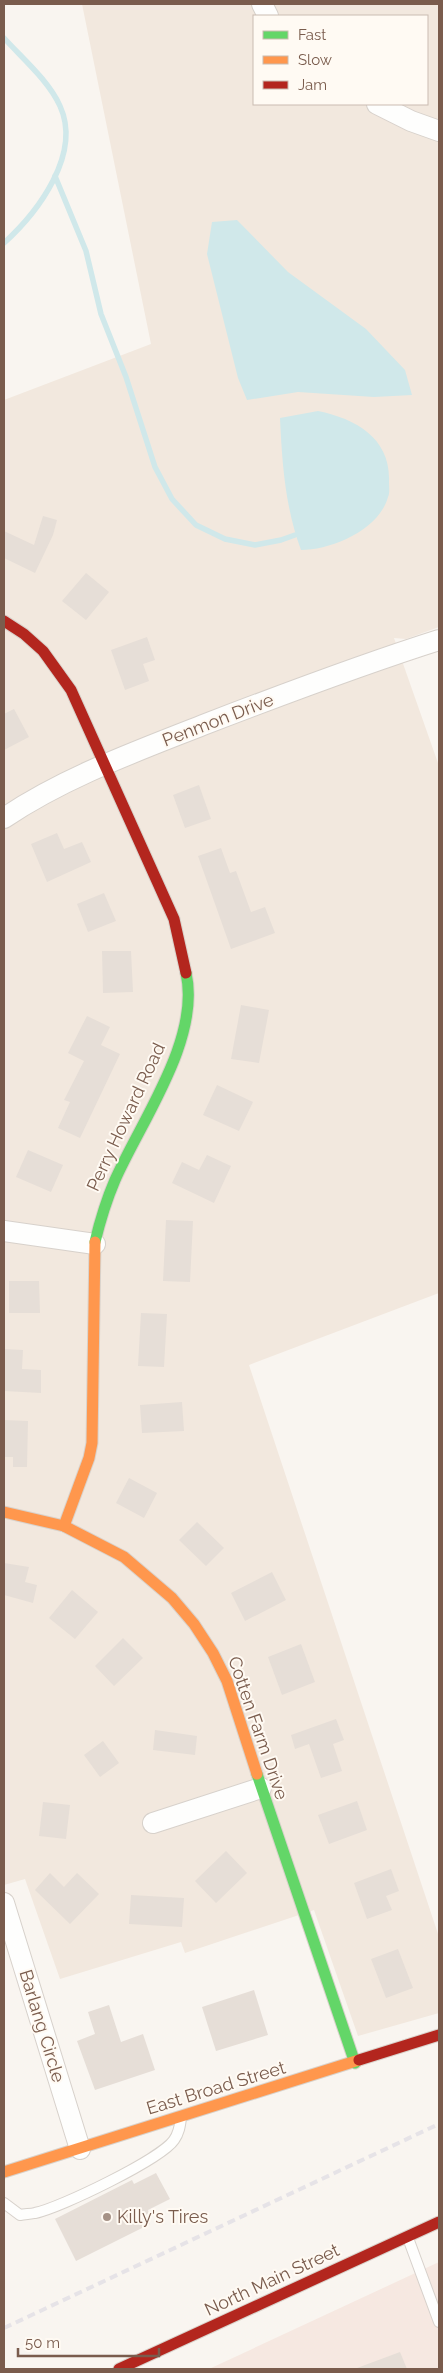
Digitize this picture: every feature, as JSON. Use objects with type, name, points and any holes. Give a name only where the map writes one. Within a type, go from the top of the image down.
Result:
[{"type":"street","points":[[379,105],[411,121],[439,131]]},
{"type":"street","name":"Perry Howard Road","points":[[4,621],[30,640],[58,670],[71,690],[174,919],[187,977],[187,1011],[178,1053],[115,1180],[103,1210],[95,1244],[92,1443],[89,1458],[64,1526]]},
{"type":"street","name":"Penmon Drive","points":[[4,818],[31,800],[105,764],[272,699],[439,640]]},
{"type":"street","points":[[4,1231],[95,1244]]},
{"type":"street","name":"Cotten Farm Drive","points":[[4,1512],[64,1526],[124,1557],[172,1598],[194,1624],[213,1653],[227,1681],[261,1788],[355,2063]]},
{"type":"street","points":[[153,1823],[261,1788]]},
{"type":"street","name":"Barlang Circle","points":[[4,1903],[80,2149]]},
{"type":"street","name":"East Broad Street","points":[[4,2172],[439,2036]]},
{"type":"street","name":"North Main Street","points":[[119,2369],[439,2222]]},
{"type":"lane","points":[[4,2203],[7,2208],[20,2215],[37,2213],[103,2184],[162,2152],[174,2141],[182,2117]]},
{"type":"lane","points":[[408,2237],[439,2322]]},
{"type":"shaded area","points":[[82,4],[439,4],[439,627],[406,639],[394,638],[439,766],[439,1293],[249,1365],[439,1937],[439,2013],[358,2036],[314,1910],[185,1953],[181,1942],[60,1979],[25,1879],[4,1885],[4,400],[151,344]]},
{"type":"shaded area","points":[[439,2262],[439,2369],[209,2369]]},
{"type":"water","points":[[237,220],[288,272],[366,329],[405,370],[412,395],[374,397],[298,392],[247,400],[238,378],[207,254],[212,222]]},
{"type":"water","points":[[318,411],[346,419],[369,433],[378,443],[388,467],[389,494],[383,509],[375,519],[352,536],[326,546],[301,550],[288,501],[283,468],[280,418]]},
{"type":"building","points":[[43,516],[57,520],[53,535],[35,573],[4,558],[4,531],[34,545]]},
{"type":"building","points":[[86,573],[109,592],[86,620],[62,601]]},
{"type":"building","points":[[147,637],[155,660],[143,664],[149,681],[125,690],[111,650]]},
{"type":"building","points":[[14,709],[29,737],[4,750],[4,714]]},
{"type":"building","points":[[199,785],[211,819],[185,828],[173,795]]},
{"type":"building","points":[[57,833],[64,849],[82,842],[91,862],[47,882],[31,844]]},
{"type":"building","points":[[221,848],[230,873],[236,871],[251,912],[265,907],[275,933],[231,949],[198,856]]},
{"type":"building","points":[[104,893],[116,921],[88,932],[77,904]]},
{"type":"building","points":[[102,951],[131,951],[133,992],[103,993]]},
{"type":"building","points":[[241,1005],[269,1010],[259,1063],[231,1059]]},
{"type":"building","points":[[87,1016],[110,1027],[101,1045],[120,1054],[80,1138],[58,1128],[70,1102],[64,1100],[84,1061],[68,1053]]},
{"type":"building","points":[[217,1085],[253,1102],[239,1131],[203,1115]]},
{"type":"building","points":[[28,1150],[63,1165],[51,1192],[16,1177]]},
{"type":"building","points":[[207,1155],[231,1166],[214,1203],[172,1183],[182,1162],[199,1170]]},
{"type":"building","points":[[166,1220],[193,1221],[190,1282],[163,1281]]},
{"type":"building","points":[[9,1281],[39,1281],[40,1313],[9,1313]]},
{"type":"building","points":[[141,1313],[167,1314],[164,1367],[138,1366]]},
{"type":"building","points":[[4,1349],[23,1350],[22,1369],[41,1370],[41,1393],[4,1391]]},
{"type":"building","points":[[182,1402],[184,1431],[142,1433],[140,1405]]},
{"type":"building","points":[[4,1420],[28,1421],[27,1467],[13,1467],[13,1457],[4,1457]]},
{"type":"building","points":[[129,1478],[157,1493],[144,1518],[116,1503]]},
{"type":"building","points":[[197,1522],[224,1548],[206,1566],[179,1540]]},
{"type":"building","points":[[4,1563],[29,1567],[25,1582],[37,1585],[33,1603],[4,1595]]},
{"type":"building","points":[[272,1572],[286,1600],[245,1621],[231,1593]]},
{"type":"building","points":[[72,1590],[98,1612],[75,1639],[49,1618]]},
{"type":"building","points":[[123,1638],[143,1658],[114,1686],[95,1666]]},
{"type":"building","points":[[301,1644],[315,1682],[282,1695],[268,1657]]},
{"type":"building","points":[[336,1719],[344,1740],[333,1744],[342,1771],[321,1778],[309,1744],[295,1749],[291,1735]]},
{"type":"building","points":[[155,1730],[197,1736],[195,1755],[153,1750]]},
{"type":"building","points":[[103,1741],[119,1763],[100,1777],[84,1755]]},
{"type":"building","points":[[357,1801],[367,1830],[329,1844],[318,1815]]},
{"type":"building","points":[[43,1802],[70,1805],[66,1839],[39,1836]]},
{"type":"building","points":[[226,1851],[247,1873],[216,1903],[195,1881]]},
{"type":"building","points":[[391,1869],[399,1891],[386,1896],[392,1910],[367,1919],[354,1883]]},
{"type":"building","points":[[50,1873],[64,1887],[77,1873],[99,1894],[70,1924],[35,1890]]},
{"type":"building","points":[[131,1895],[184,1898],[182,1927],[129,1924]]},
{"type":"building","points":[[398,1949],[413,1988],[386,1998],[371,1959]]},
{"type":"building","points":[[254,1990],[268,2035],[216,2051],[202,2007]]},
{"type":"building","points":[[109,2005],[121,2042],[143,2034],[155,2070],[95,2090],[77,2041],[95,2034],[88,2012]]},
{"type":"building","points":[[156,2173],[170,2199],[148,2210],[149,2213],[146,2215],[150,2224],[76,2261],[55,2219],[132,2180],[134,2184]]},
{"type":"building","points":[[400,2352],[407,2369],[357,2368]]},
{"type":"waterway","points":[[4,38],[35,70],[49,88],[60,106],[65,124],[65,143],[61,162],[53,181],[30,215],[4,243]]},
{"type":"waterway","points":[[55,176],[86,251],[101,314],[126,377],[155,467],[172,499],[196,525],[225,539],[255,545],[295,535]]},
{"type":"railway","points":[[4,2328],[439,2124]]},
{"type":"traffic: fast","points":[[95,1242],[115,1180],[153,1106],[177,1052],[185,1025],[188,998],[186,973]]},
{"type":"traffic: fast","points":[[257,1774],[355,2063]]},
{"type":"traffic: slow","points":[[64,1526],[89,1458],[92,1443],[95,1242]]},
{"type":"traffic: slow","points":[[4,1512],[64,1526],[124,1557],[172,1598],[194,1624],[213,1653],[227,1681],[257,1774]]},
{"type":"traffic: slow","points":[[4,2172],[359,2060]]},
{"type":"traffic: jam","points":[[4,621],[24,634],[43,651],[71,690],[174,919],[186,973]]},
{"type":"traffic: jam","points":[[359,2060],[439,2035]]},
{"type":"traffic: jam","points":[[119,2369],[439,2222]]},
{"type":"place","name":"Killy's Tires","points":[[107,2217]]}]
